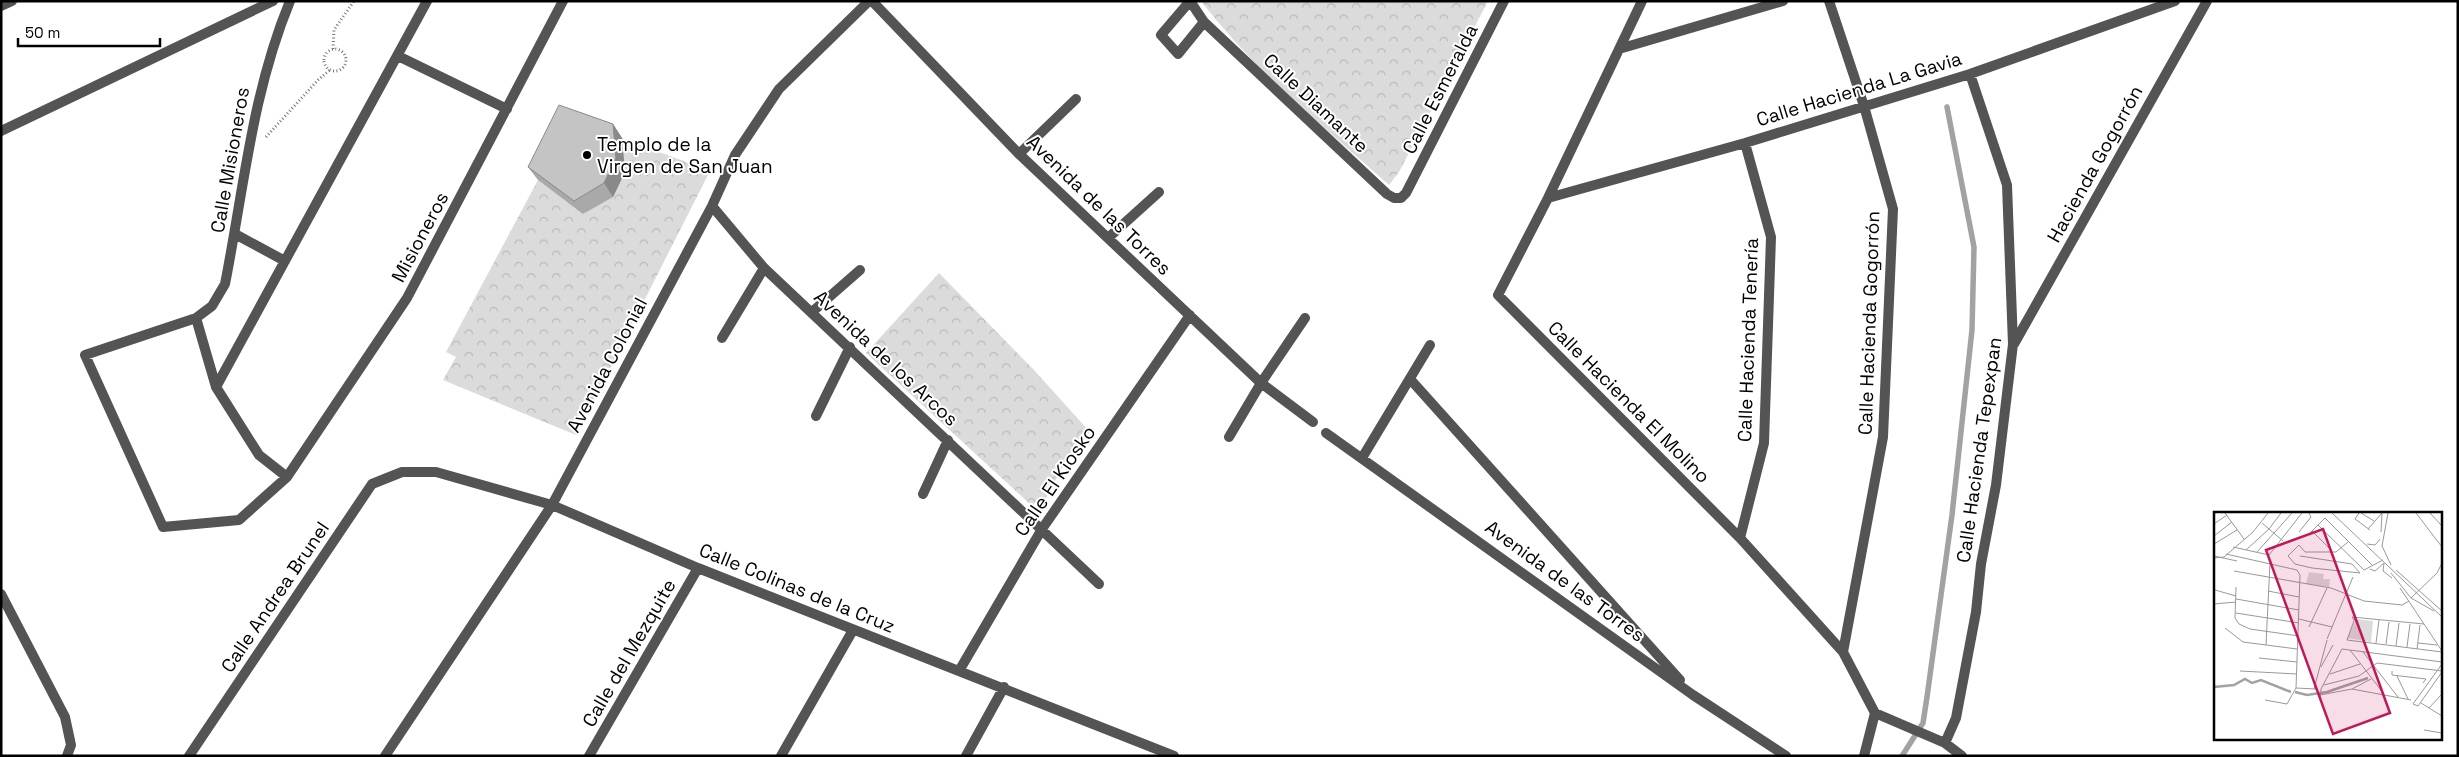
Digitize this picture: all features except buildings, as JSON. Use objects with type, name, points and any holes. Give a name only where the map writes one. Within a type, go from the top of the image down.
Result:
[{"type":"street","points":[[1,6],[12,1]]},
{"type":"street","points":[[1,131],[273,1]]},
{"type":"street","name":"Calle Misioneros","points":[[196,318],[212,306],[225,284],[256,104],[273,42],[290,1]]},
{"type":"street","points":[[216,387],[427,1]]},
{"type":"street","name":"Misioneros","points":[[196,318],[85,355],[163,527],[240,520],[287,477],[407,298],[563,1]]},
{"type":"street","name":"Avenida de las Torres","points":[[871,1],[1020,154],[1108,238],[1262,383],[1314,422]]},
{"type":"street","name":"Avenida Colonial","points":[[385,756],[552,505],[712,206],[735,155],[779,89],[871,1]]},
{"type":"street","name":"Calle Diamante","points":[[1204,22],[1178,54],[1161,35],[1190,1],[1204,22],[1387,194],[1394,198],[1401,198],[1406,194]]},
{"type":"street","name":"Calle Esmeralda","points":[[1406,194],[1504,1]]},
{"type":"street","name":"Calle Hacienda El Molino","points":[[1642,1],[1548,198],[1498,295],[1740,538],[1843,652],[1875,713]]},
{"type":"street","points":[[1620,49],[1782,1]]},
{"type":"street","name":"Calle Hacienda Gogorrón","points":[[1829,1],[1864,106],[1893,209],[1883,437],[1843,652]]},
{"type":"street","name":"Calle Hacienda La Gavia","points":[[1548,198],[1745,143],[1970,74],[2175,1]]},
{"type":"street","name":"Hacienda Gogorrón","points":[[2014,344],[2207,1]]},
{"type":"street","points":[[398,56],[507,109]]},
{"type":"street","name":"Calle Hacienda Tepexpan","points":[[1945,743],[1956,718],[1976,612],[1981,564],[1996,485],[2014,344],[2006,185],[1970,74]]},
{"type":"street","points":[[1020,154],[1076,99]]},
{"type":"street","name":"Calle Hacienda Tenería","points":[[1740,538],[1764,443],[1771,237],[1745,143]]},
{"type":"street","points":[[1108,238],[1159,192]]},
{"type":"street","name":"Avenida de los Arcos","points":[[712,206],[764,268],[850,347],[1099,584]]},
{"type":"street","points":[[235,234],[285,261]]},
{"type":"street","points":[[722,338],[764,268]]},
{"type":"street","points":[[812,312],[860,270]]},
{"type":"street","name":"Calle El Kiosko","points":[[958,671],[1042,529],[1190,315]]},
{"type":"street","points":[[196,318],[216,387],[259,455],[287,477]]},
{"type":"street","points":[[1229,437],[1305,318]]},
{"type":"street","points":[[1362,458],[1430,345]]},
{"type":"street","points":[[816,416],[850,347]]},
{"type":"street","points":[[1410,379],[1693,694]]},
{"type":"street","name":"Avenida de las Torres","points":[[1326,433],[1693,694],[1786,756]]},
{"type":"street","points":[[922,494],[948,440]]},
{"type":"street","name":"Calle Colinas de la Cruz","points":[[402,472],[436,472],[552,505],[698,568],[958,671],[1004,687],[1154,751],[1174,756]]},
{"type":"street","name":"Calle Andrea Brunel","points":[[188,756],[372,484],[402,472]]},
{"type":"street","name":"Calle del Mezquite","points":[[589,756],[698,568]]},
{"type":"street","points":[[1,594],[65,717],[71,745],[67,756]]},
{"type":"street","points":[[781,756],[853,630]]},
{"type":"street","points":[[966,756],[1004,687]]},
{"type":"street","points":[[1864,756],[1875,713],[1945,743],[1962,756]]},
{"type":"path","points":[[334,49],[334,30],[354,1]]},
{"type":"path","points":[[334,49],[344,53],[346,64],[341,70],[330,70],[325,66],[324,58],[327,52],[334,49]]},
{"type":"path","points":[[264,140],[318,80],[330,70]]},
{"type":"green space","points":[[1201,1],[1488,1],[1399,172],[1389,185],[1290,97],[1244,51]]},
{"type":"green space","points":[[622,138],[710,171],[576,435],[443,380],[456,357],[446,352],[538,180],[584,214],[625,172]]},
{"type":"green space","points":[[939,273],[1033,369],[1090,432],[1066,461],[1046,498],[1031,505],[866,353]]},
{"type":"waterway","points":[[1902,756],[1923,723],[1952,515],[1972,330],[1974,247],[1947,107]]},
{"type":"place","name":"Templo de la Virgen de San Juan","points":[[587,155]]}]
